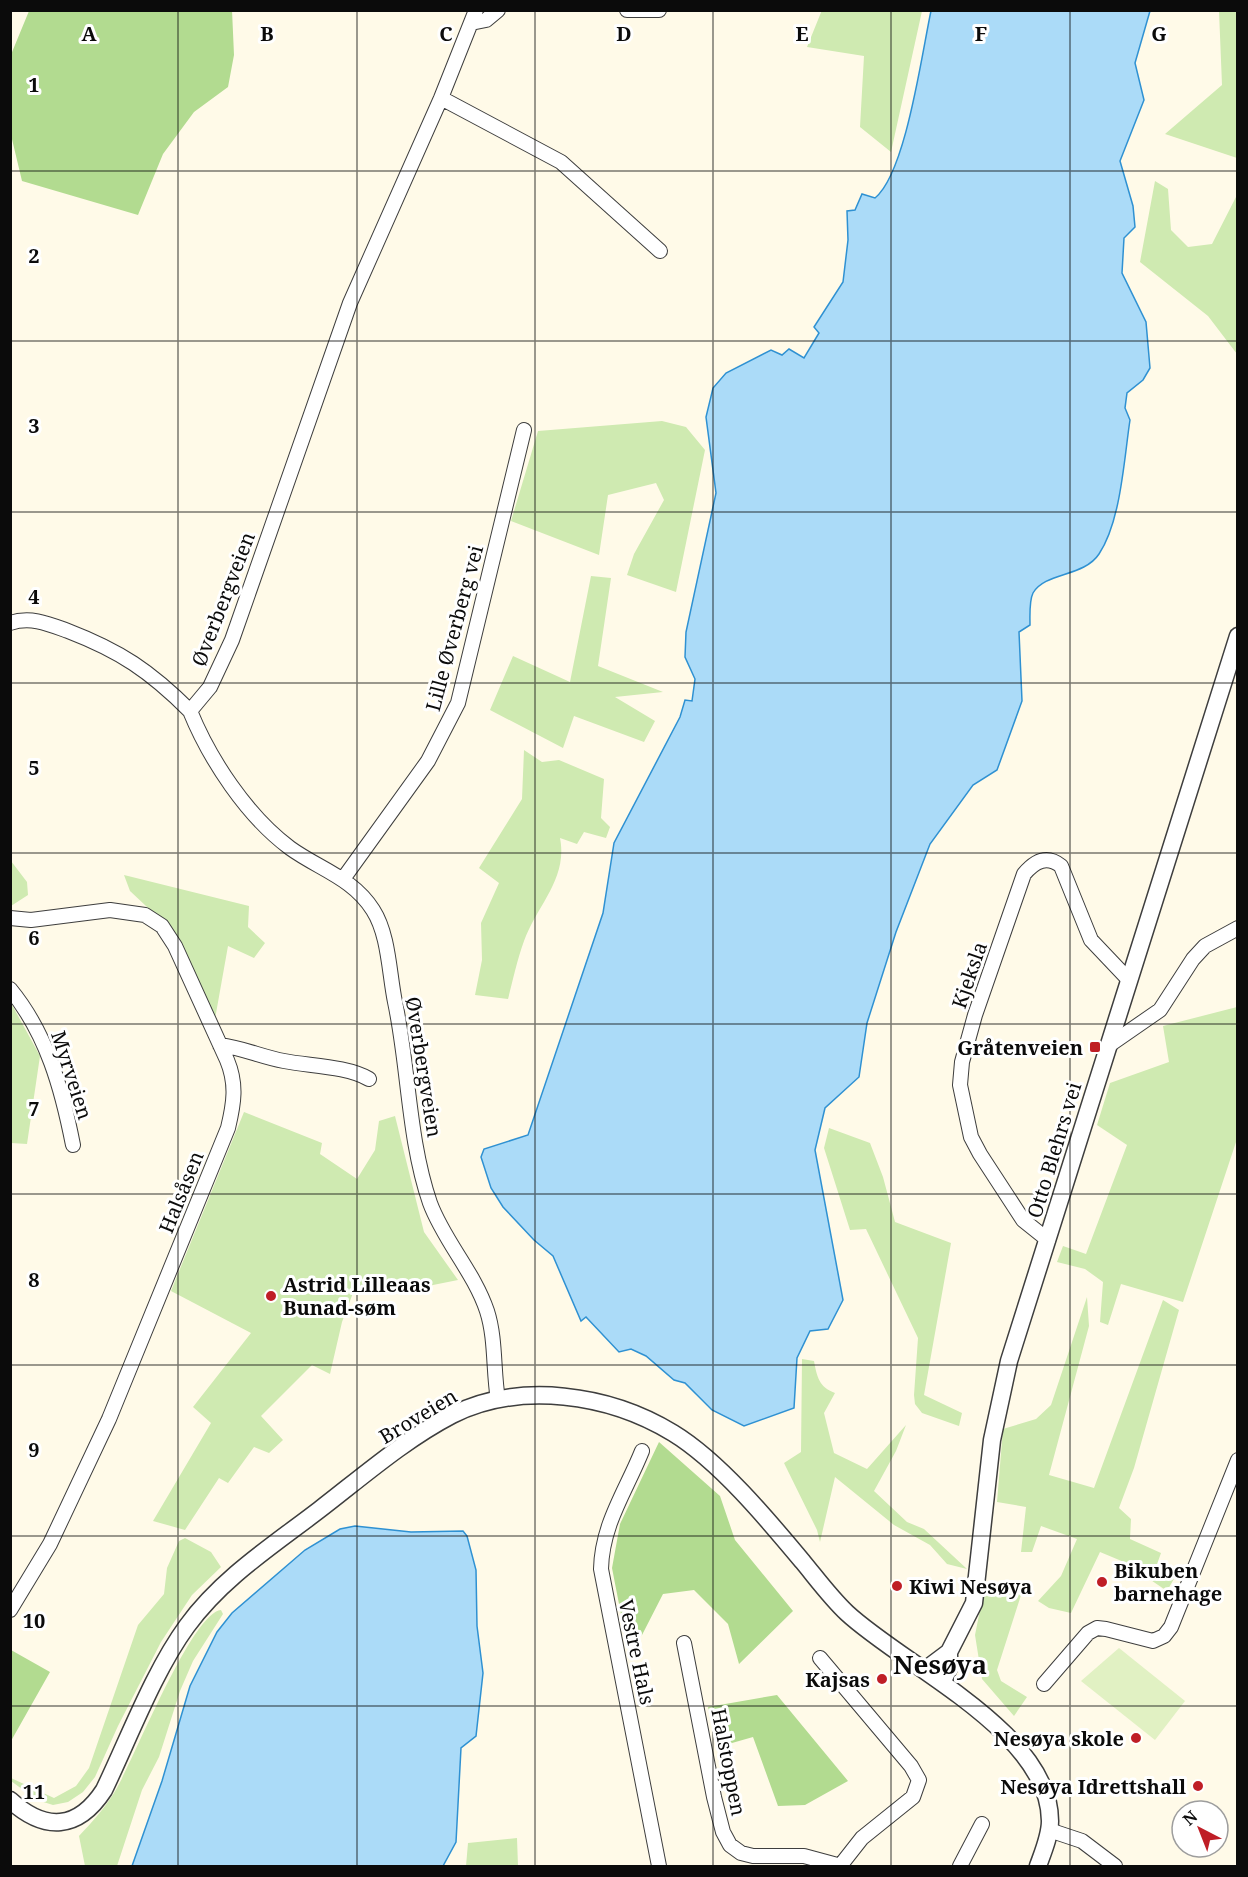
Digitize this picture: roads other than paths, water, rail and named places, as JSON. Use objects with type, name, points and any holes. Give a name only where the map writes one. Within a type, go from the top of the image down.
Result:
[{"type":"street","name":"Øverbergveien","points":[[498,10],[486,20],[473,17],[441,98],[350,303],[232,639],[210,687],[190,711],[209,754],[258,817],[291,849],[344,879],[373,910],[381,927],[400,1027],[422,1171],[430,1202],[444,1234],[474,1282],[487,1311],[493,1339],[493,1372],[498,1400]]},
{"type":"street","points":[[627,10],[652,13],[659,10]]},
{"type":"street","points":[[441,98],[561,162],[660,251]]},
{"type":"street","name":"Lille Øverberg vei","points":[[344,879],[428,761],[458,704],[524,430]]},
{"type":"street","points":[[10,622],[29,619],[49,623],[124,655],[152,676],[190,711]]},
{"type":"street","name":"Otto Blehrs vei","points":[[925,1670],[949,1652],[974,1603],[999,1401],[1128,979],[1238,636]]},
{"type":"street","name":"Kjeksla","points":[[1048,1240],[1023,1220],[980,1154],[964,1113],[960,1085],[962,1062],[975,1015],[1024,874],[1031,866],[1042,860],[1054,861],[1062,866],[1091,940],[1128,979]]},
{"type":"street","name":"Halsåsen","points":[[10,918],[31,920],[110,910],[145,915],[162,926],[175,946],[234,1077],[235,1095],[228,1128],[109,1419],[50,1544],[10,1610]]},
{"type":"street","points":[[1108,1046],[1160,1010],[1193,959],[1205,946],[1238,928]]},
{"type":"street","name":"Myrveien","points":[[10,989],[28,1012],[46,1047],[67,1113],[73,1145]]},
{"type":"street","points":[[220,1046],[237,1047],[284,1061],[314,1064],[362,1074],[369,1079]]},
{"type":"street","name":"Broveien","points":[[10,1800],[28,1814],[47,1822],[64,1823],[80,1815],[104,1790],[180,1635],[230,1578],[420,1434],[462,1411],[498,1400],[542,1395],[587,1400],[638,1415],[672,1432],[724,1475],[846,1612],[885,1644],[942,1683],[1007,1737],[1033,1766],[1042,1784],[1048,1805],[1049,1830]]},
{"type":"street","name":"Vestre Hals","points":[[642,1451],[610,1516],[604,1539],[601,1569],[659,1866]]},
{"type":"street","points":[[1044,1684],[1088,1633],[1097,1628],[1153,1641],[1164,1635],[1171,1627],[1238,1460]]},
{"type":"street","name":"Halstoppen","points":[[684,1643],[714,1797],[723,1832],[730,1845],[741,1853],[753,1856],[804,1856],[841,1866],[862,1838],[913,1797],[918,1780],[911,1766],[820,1658]]},
{"type":"street","points":[[942,1683],[949,1668],[949,1652]]},
{"type":"street","points":[[960,1866],[982,1824]]},
{"type":"street","points":[[1038,1866],[1049,1830],[1082,1841],[1115,1866]]},
{"type":"water","points":[[931,11],[1150,11],[1135,63],[1144,100],[1120,161],[1133,206],[1135,227],[1124,238],[1122,273],[1146,322],[1150,368],[1143,380],[1127,393],[1125,408],[1130,420],[1123,471],[1117,507],[1106,540],[1099,554],[1084,567],[1046,581],[1033,593],[1030,605],[1030,625],[1019,632],[1022,701],[997,770],[973,785],[930,844],[896,932],[867,1023],[859,1077],[825,1108],[815,1150],[843,1300],[828,1329],[810,1331],[797,1358],[794,1408],[744,1426],[712,1410],[685,1383],[674,1380],[646,1356],[631,1349],[619,1352],[586,1317],[581,1321],[553,1256],[534,1240],[503,1207],[491,1188],[481,1157],[484,1149],[528,1135],[603,913],[614,843],[680,717],[685,700],[692,701],[695,679],[685,657],[686,632],[716,493],[706,417],[713,388],[726,373],[771,350],[782,355],[789,349],[804,358],[819,333],[814,327],[843,282],[848,240],[847,211],[855,210],[862,194],[875,198],[886,184],[896,164],[918,82]]},
{"type":"water","points":[[355,1526],[411,1532],[463,1531],[467,1536],[476,1570],[477,1626],[483,1673],[476,1736],[461,1748],[456,1842],[443,1866],[132,1866],[162,1781],[190,1686],[217,1632],[232,1613],[305,1550],[340,1529]]},
{"type":"place","name":"Gråtenveien","points":[[1095,1047]]},
{"type":"place","name":"Astrid Lilleaas Bunad-søm","points":[[271,1296]]},
{"type":"place","name":"Bikuben barnehage","points":[[1102,1582]]},
{"type":"place","name":"Kiwi Nesøya","points":[[897,1586]]},
{"type":"place","name":"Kajsas","points":[[882,1679]]},
{"type":"place","name":"Nesøya skole","points":[[1136,1738]]},
{"type":"place","name":"Nesøya Idrettshall","points":[[1198,1786]]},
{"type":"district","name":"Nesøya","points":[[940,1664]]}]
